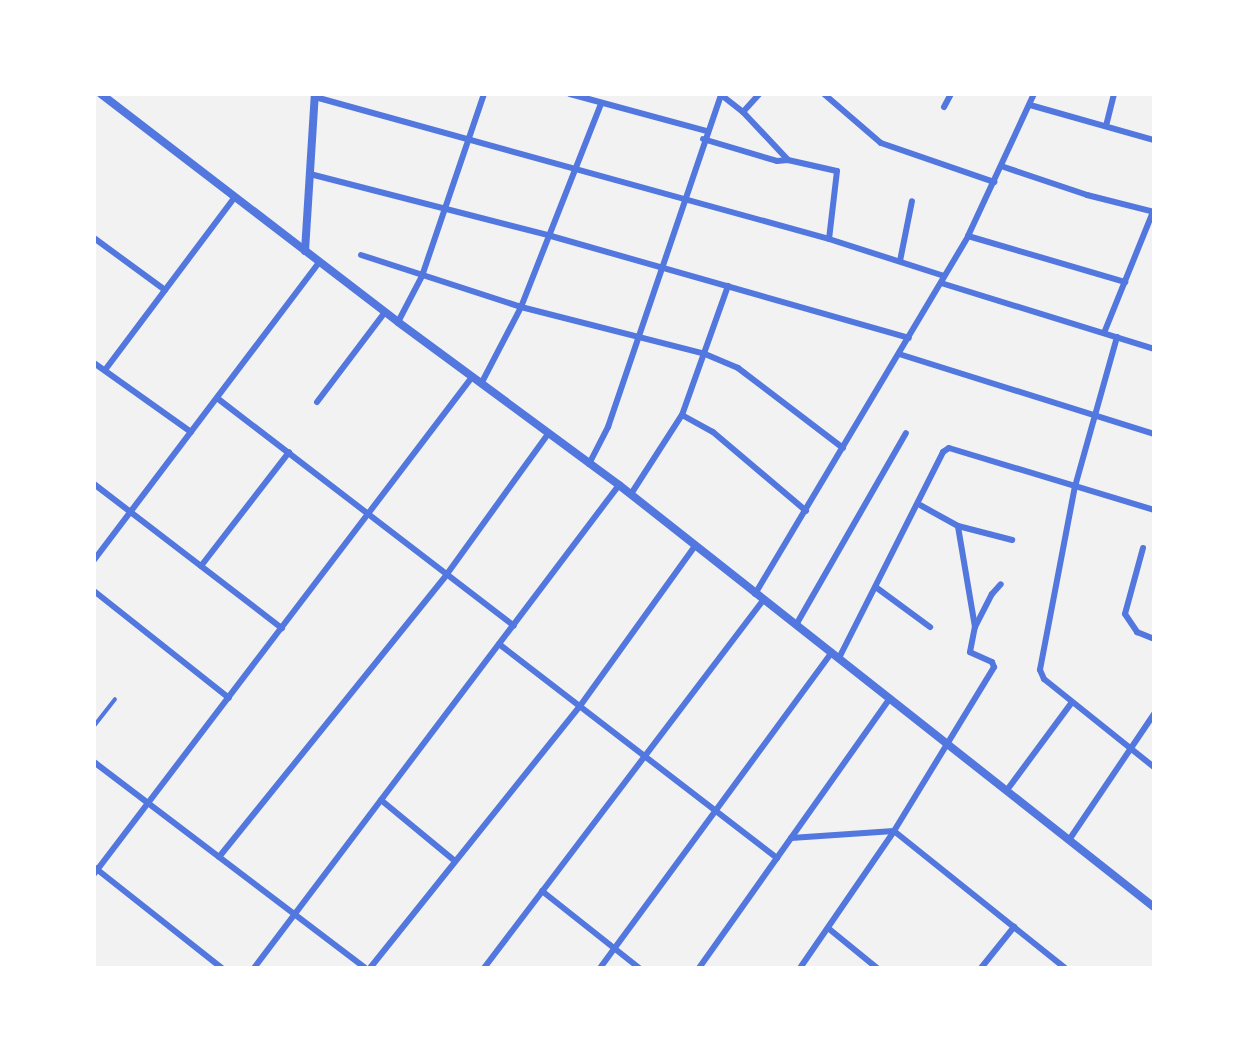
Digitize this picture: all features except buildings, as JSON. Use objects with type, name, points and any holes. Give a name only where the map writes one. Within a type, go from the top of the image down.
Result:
[{"type":"street","points":[[101,94],[398,322],[619,485],[754,594],[836,655],[1152,904]]},
{"type":"street","points":[[398,322],[422,276],[484,94]]},
{"type":"street","points":[[570,94],[706,131]]},
{"type":"street","points":[[742,112],[759,94]]},
{"type":"street","points":[[824,94],[881,143],[994,182]]},
{"type":"street","points":[[944,107],[951,94]]},
{"type":"street","points":[[754,594],[806,511],[968,236],[1034,94]]},
{"type":"street","points":[[1107,126],[1114,94]]},
{"type":"street","points":[[589,464],[608,427],[663,267],[703,139],[720,95],[742,112],[788,160]]},
{"type":"street","points":[[305,251],[315,96],[829,239],[944,276]]},
{"type":"street","points":[[481,384],[521,307],[551,236],[601,104]]},
{"type":"street","points":[[1030,105],[1154,140]]},
{"type":"street","points":[[703,139],[777,160],[788,160],[837,171],[829,239]]},
{"type":"street","points":[[1001,166],[1087,195],[1154,212],[1104,333]]},
{"type":"street","points":[[310,174],[551,236],[909,338]]},
{"type":"street","points":[[105,370],[235,197]]},
{"type":"street","points":[[900,261],[912,201]]},
{"type":"street","points":[[968,236],[1125,282]]},
{"type":"street","points":[[94,238],[165,290]]},
{"type":"street","points":[[361,255],[521,307],[639,334],[705,354],[738,368],[843,448]]},
{"type":"street","points":[[94,561],[319,262]]},
{"type":"street","points":[[941,283],[1154,349]]},
{"type":"street","points":[[630,494],[682,416],[728,286]]},
{"type":"street","points":[[317,402],[385,312]]},
{"type":"street","points":[[1117,337],[1075,486],[1040,670],[1044,679],[1154,767]]},
{"type":"street","points":[[899,354],[1154,434]]},
{"type":"street","points":[[94,363],[191,432]]},
{"type":"street","points":[[222,968],[96,870],[472,377]]},
{"type":"street","points":[[217,398],[514,626]]},
{"type":"street","points":[[682,416],[713,432],[806,511]]},
{"type":"street","points":[[796,625],[906,433]]},
{"type":"street","points":[[219,857],[447,574],[548,434]]},
{"type":"street","points":[[600,968],[716,810],[836,655],[877,588],[920,505],[943,452],[949,448],[1154,510]]},
{"type":"street","points":[[201,566],[289,452]]},
{"type":"street","points":[[94,484],[282,628]]},
{"type":"street","points":[[254,968],[619,485]]},
{"type":"street","points":[[920,505],[958,526],[1012,540]]},
{"type":"street","points":[[958,526],[975,627]]},
{"type":"street","points":[[370,968],[580,706],[695,546]]},
{"type":"street","points":[[1143,548],[1125,614],[1137,632],[1154,639]]},
{"type":"street","points":[[800,968],[894,831],[994,667],[992,662],[970,652],[975,627],[992,594],[1001,584]]},
{"type":"street","points":[[877,588],[930,627]]},
{"type":"street","points":[[94,591],[229,698]]},
{"type":"street","points":[[484,968],[763,600]]},
{"type":"street","points":[[499,644],[777,858]]},
{"type":"street","points":[[699,968],[890,699]]},
{"type":"street","points":[[1007,790],[1072,702]]},
{"type":"street","points":[[1069,840],[1132,750],[1154,714]]},
{"type":"street","points":[[94,762],[365,968]]},
{"type":"street","points":[[381,800],[455,861]]},
{"type":"street","points":[[791,838],[894,831],[1065,968]]},
{"type":"street","points":[[542,891],[639,968]]},
{"type":"street","points":[[981,968],[1014,927]]},
{"type":"street","points":[[828,928],[878,968]]},
{"type":"lane","points":[[94,726],[115,699]]}]
